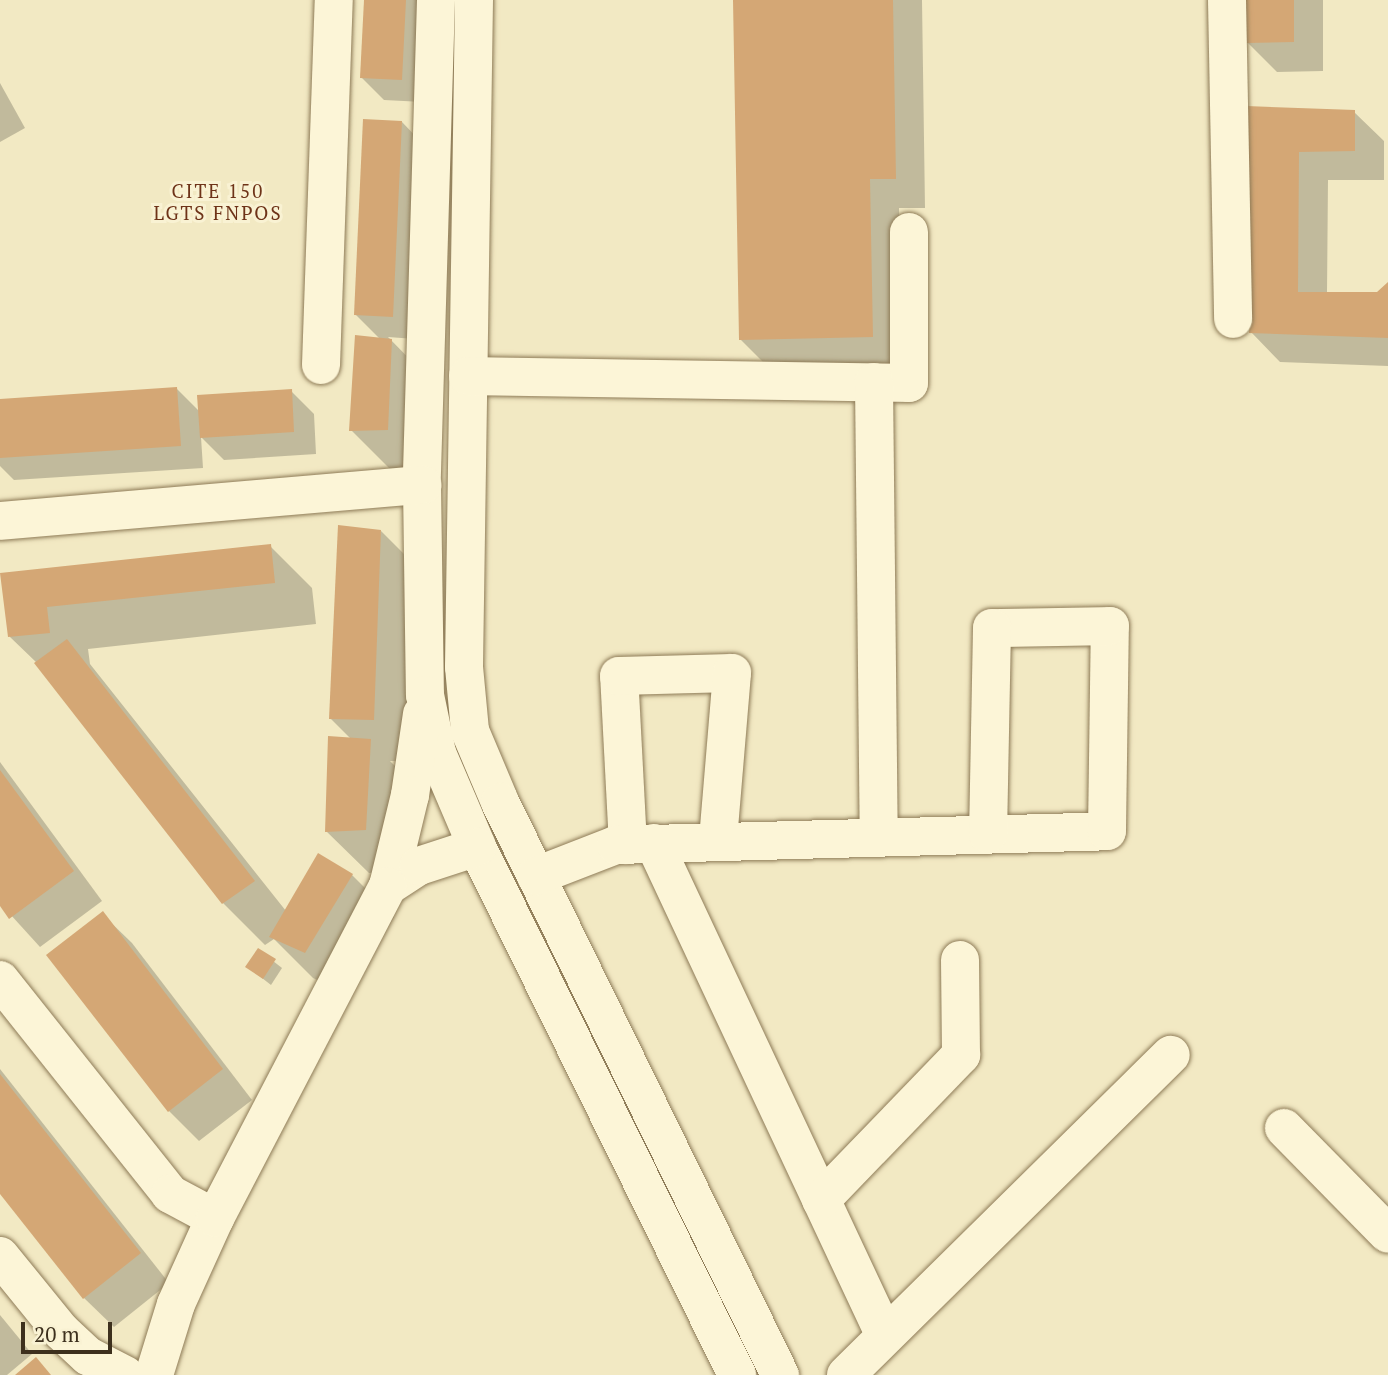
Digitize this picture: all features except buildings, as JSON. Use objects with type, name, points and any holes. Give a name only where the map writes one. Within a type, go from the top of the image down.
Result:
[{"type":"street","points":[[321,365],[334,0]]},
{"type":"street","points":[[154,1375],[176,1304],[215,1218],[388,886],[410,795],[425,695],[422,485],[436,0]]},
{"type":"street","points":[[474,0],[464,667],[470,731],[536,876],[780,1375]]},
{"type":"street","points":[[1227,0],[1233,319]]},
{"type":"street","points":[[468,376],[909,383],[909,232]]},
{"type":"street","points":[[874,382],[879,836]]},
{"type":"street","points":[[0,521],[422,485]]},
{"type":"street","points":[[536,876],[641,844],[1107,831],[1110,626],[992,628],[988,834]]},
{"type":"street","points":[[718,840],[732,673],[619,676],[641,844],[821,1200],[885,1336]]},
{"type":"street","points":[[425,695],[437,753],[477,847],[737,1375]]},
{"type":"street","points":[[388,886],[419,866],[477,847]]},
{"type":"street","points":[[821,1200],[961,1055],[960,960]]},
{"type":"street","points":[[0,979],[170,1194],[215,1218]]},
{"type":"street","points":[[846,1375],[1171,1055]]},
{"type":"street","points":[[1284,1128],[1388,1234]]},
{"type":"street","points":[[0,1256],[61,1331],[88,1356],[125,1375]]},
{"type":"district","name":"CITE 150 LGTS FNPOS","points":[[218,202]]}]
